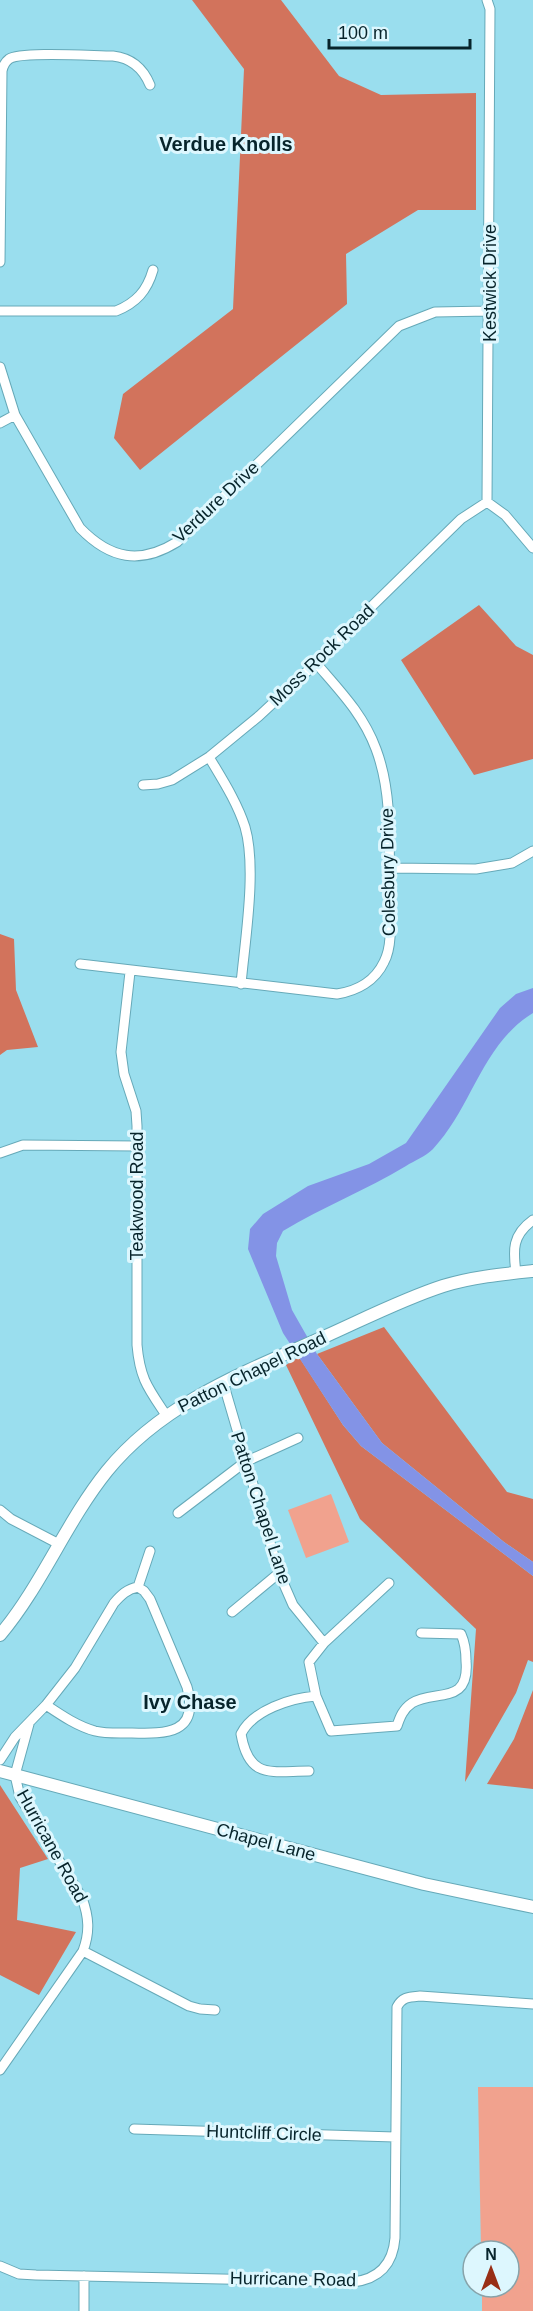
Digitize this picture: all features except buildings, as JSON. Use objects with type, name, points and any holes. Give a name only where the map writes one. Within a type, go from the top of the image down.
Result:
[{"type":"street","name":"Kestwick Drive","points":[[487,0],[490,9],[487,502]]},
{"type":"street","points":[[0,262],[2,71],[4,63],[9,58],[25,55],[121,57],[141,69],[150,86]]},
{"type":"street","points":[[0,310],[116,311],[129,306],[149,286],[153,270]]},
{"type":"street","name":"Verdure Drive","points":[[0,367],[15,415],[80,528],[93,542],[118,555],[142,557],[163,551],[177,542],[399,326],[435,312],[489,312]]},
{"type":"street","points":[[0,423],[15,415]]},
{"type":"street","points":[[487,502],[505,515],[533,548]]},
{"type":"street","name":"Moss Rock Road","points":[[143,785],[172,780],[209,757],[259,716],[316,663],[461,519],[487,502]]},
{"type":"street","name":"Colesbury Drive","points":[[80,964],[130,972],[337,994],[351,992],[363,986],[380,970],[388,951],[391,868],[386,788],[376,749],[358,710],[316,663]]},
{"type":"street","points":[[209,757],[236,805],[249,843],[250,866],[241,984]]},
{"type":"street","points":[[391,868],[476,869],[512,863],[533,851]]},
{"type":"street","name":"Teakwood Road","points":[[130,972],[122,1052],[124,1074],[136,1111],[139,1368],[166,1415]]},
{"type":"street","points":[[0,1153],[23,1145],[137,1146]]},
{"type":"street","points":[[516,1273],[513,1246],[525,1226],[533,1220]]},
{"type":"street","name":"Patton Chapel Road","points":[[0,1635],[33,1588],[88,1496],[136,1440],[166,1415],[223,1382],[444,1286],[484,1276],[533,1271]]},
{"type":"street","name":"Patton Chapel Lane","points":[[223,1382],[279,1573],[293,1605],[324,1643]]},
{"type":"street","points":[[178,1513],[245,1462],[297,1438]]},
{"type":"street","points":[[0,1510],[11,1519],[59,1544]]},
{"type":"street","points":[[138,1587],[150,1551]]},
{"type":"street","points":[[232,1612],[279,1573]]},
{"type":"street","points":[[389,1583],[324,1643],[309,1662],[316,1696],[331,1731],[397,1726],[401,1714],[412,1703],[451,1694],[461,1686],[467,1672],[465,1643],[461,1634],[421,1633]]},
{"type":"street","points":[[0,1760],[15,1737],[46,1705],[75,1668],[114,1603],[130,1589],[138,1587],[144,1591],[150,1599],[191,1700],[190,1710],[181,1725],[175,1730],[158,1734],[96,1731],[67,1719],[46,1705]]},
{"type":"street","points":[[309,1771],[271,1771],[255,1767],[251,1763],[241,1734],[245,1728],[274,1707],[300,1697],[316,1696]]},
{"type":"street","points":[[15,1775],[29,1724]]},
{"type":"street","name":"Chapel Lane","points":[[0,1771],[423,1884],[533,1907]]},
{"type":"street","name":"Hurricane Road","points":[[0,2070],[83,1951],[89,1920],[82,1898],[20,1797],[15,1775]]},
{"type":"street","points":[[83,1951],[189,2006],[215,2010]]},
{"type":"street","name":"Hurricane Road","points":[[0,2266],[19,2274],[84,2276],[353,2282],[375,2276],[384,2269],[394,2249],[395,2018],[400,2001],[407,1997],[420,1996],[533,2004]]},
{"type":"street","name":"Huntcliff Circle","points":[[134,2129],[395,2137]]},
{"type":"street","points":[[84,2276],[84,2311]]},
{"type":"shaded area","points":[[192,0],[281,0],[339,76],[381,95],[476,93],[476,210],[418,210],[346,254],[347,304],[140,470],[114,438],[123,394],[233,309],[244,69]]},
{"type":"shaded area","points":[[479,605],[516,646],[533,655],[533,759],[474,775],[401,660]]},
{"type":"shaded area","points":[[0,934],[14,939],[16,990],[38,1047],[7,1050],[0,1055]]},
{"type":"shaded area","points":[[384,1327],[507,1492],[533,1499],[533,1562],[504,1542],[382,1443],[317,1354]]},
{"type":"shaded area","points":[[299,1357],[343,1425],[361,1446],[533,1576],[533,1662],[528,1660],[516,1693],[465,1782],[476,1629],[360,1519],[286,1365]]},
{"type":"shaded area","points":[[331,1494],[349,1542],[306,1558],[288,1510]]},
{"type":"shaded area","points":[[533,1690],[533,1789],[487,1784],[514,1739]]},
{"type":"shaded area","points":[[0,1785],[48,1859],[20,1868],[17,1920],[76,1932],[39,1995],[0,1975]]},
{"type":"shaded area","points":[[478,2087],[533,2087],[533,2311],[482,2311],[482,2299],[521,2299],[521,2239],[481,2239]]},
{"type":"water","points":[[533,988],[533,1013],[501,1042],[458,1115],[433,1149],[391,1175],[283,1231],[277,1243],[276,1256],[292,1310],[317,1354],[382,1443],[504,1542],[533,1562],[533,1576],[361,1446],[343,1425],[283,1333],[248,1249],[250,1229],[263,1214],[308,1186],[369,1164],[406,1143],[500,1008],[516,994]]},
{"type":"district","name":"Verdue Knolls","points":[[226,144]]},
{"type":"district","name":"Ivy Chase","points":[[190,1702]]}]
